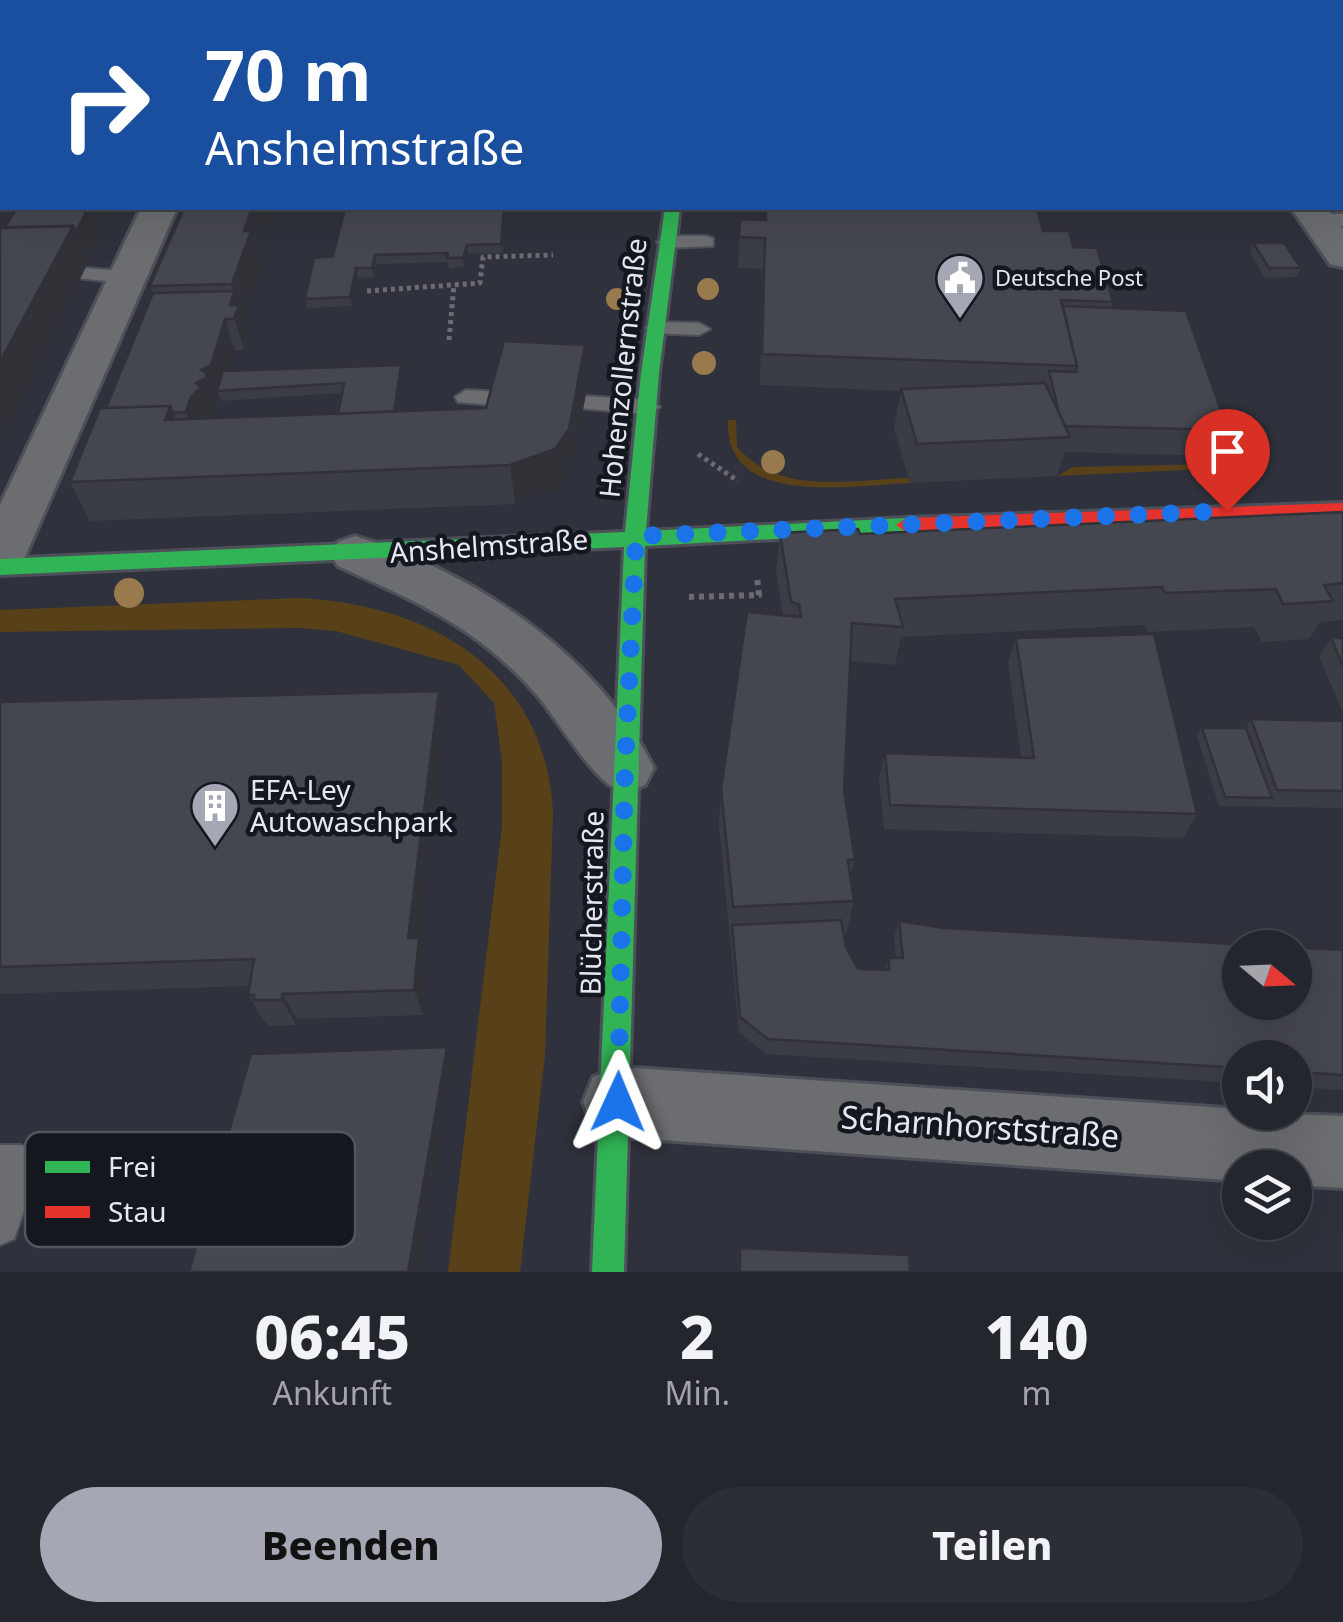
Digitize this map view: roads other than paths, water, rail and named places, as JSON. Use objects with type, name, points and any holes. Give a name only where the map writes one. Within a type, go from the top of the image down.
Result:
[{"type":"main road","name":"Hohenzollernstraße","points":[[636,536],[672,210]]},
{"type":"main road","name":"Anshelmstraße","points":[[0,567],[355,554],[636,536],[1300,508],[1343,510]]},
{"type":"main road","name":"Blücherstraße","points":[[608,1272],[618,1102],[625,768],[636,536]]},
{"type":"street","points":[[0,557],[107,269],[157,210]]},
{"type":"street","points":[[1323,216],[1343,256]]},
{"type":"street","name":"Anshelmstraße","points":[[355,554],[468,606],[523,648],[579,703],[625,768]]},
{"type":"street","name":"Scharnhorststraße","points":[[618,1102],[1343,1152]]},
{"type":"lane","points":[[667,242],[706,242]]},
{"type":"lane","points":[[657,328],[699,329]]},
{"type":"lane","points":[[466,397],[503,399]]},
{"type":"lane","points":[[584,403],[649,407]]},
{"type":"lane","points":[[0,1164],[21,1164],[0,1225]]},
{"type":"place","name":"Deutsche Post","points":[[960,320]]},
{"type":"place","name":"EFA-Ley Autowaschpark","points":[[215,848]]}]
